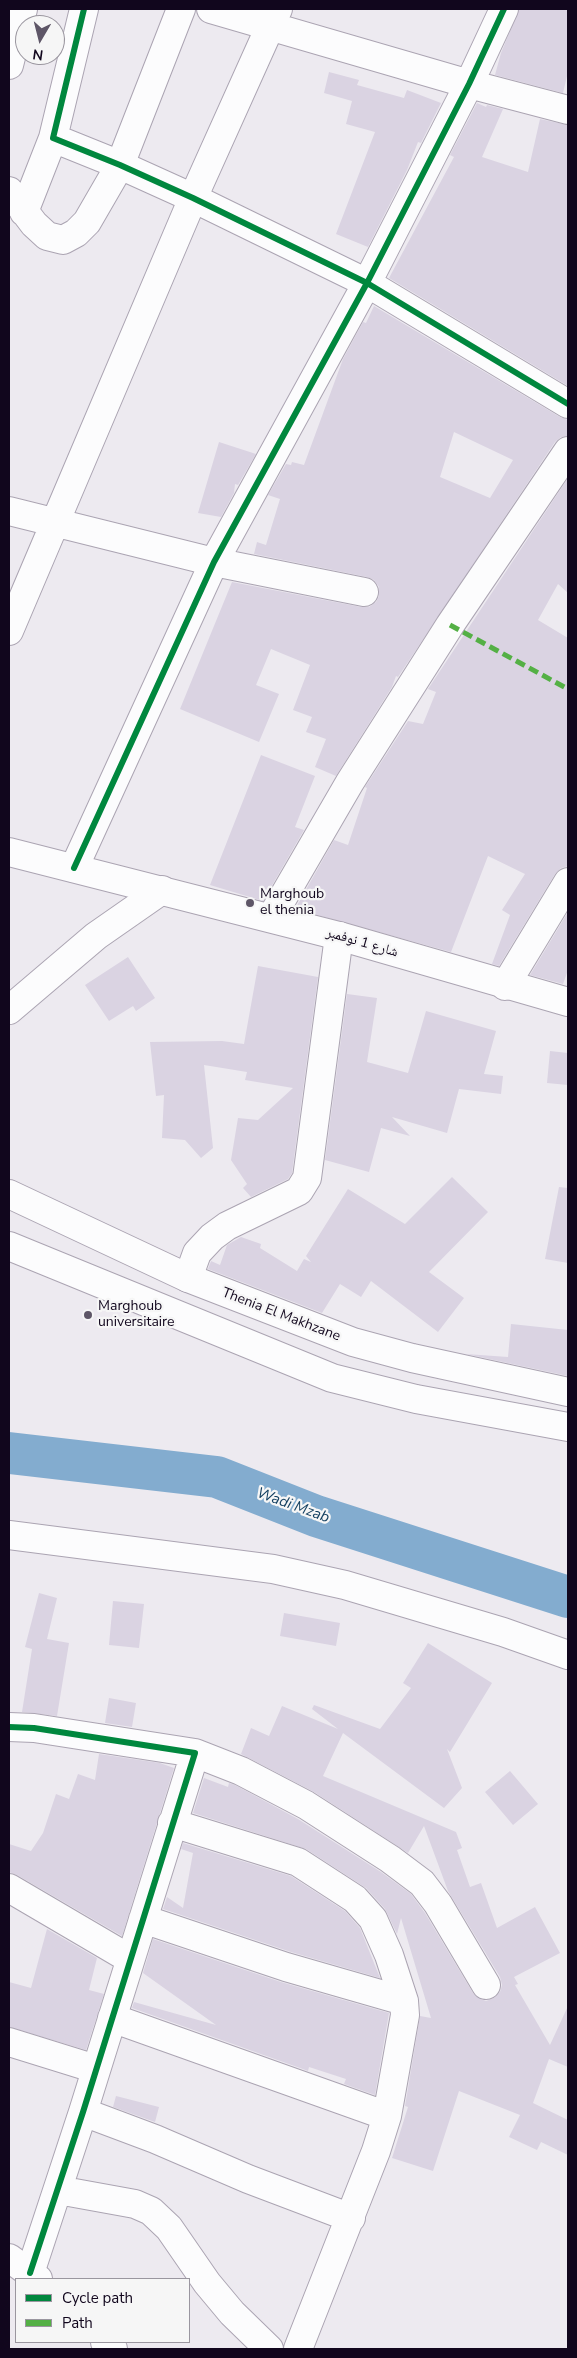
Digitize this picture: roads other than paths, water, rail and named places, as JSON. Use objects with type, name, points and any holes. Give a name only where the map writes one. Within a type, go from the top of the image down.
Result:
[{"type":"street","points":[[9,65],[23,9]]},
{"type":"street","points":[[84,9],[53,138],[16,202],[47,236],[63,240],[76,233],[87,222],[120,165],[182,9]]},
{"type":"street","points":[[211,9],[274,18],[469,84],[568,110]]},
{"type":"street","points":[[74,868],[214,562],[367,284],[469,84],[504,9]]},
{"type":"street","points":[[9,631],[57,523],[193,198],[274,18]]},
{"type":"street","points":[[53,138],[120,165],[193,198],[367,284],[568,404]]},
{"type":"street","points":[[271,918],[350,782],[450,625],[568,451]]},
{"type":"street","points":[[9,511],[214,562],[364,592]]},
{"type":"street","name":"شارع 1 نوفمبر","points":[[9,852],[339,936],[504,986],[568,1002]]},
{"type":"street","points":[[504,986],[568,882]]},
{"type":"street","points":[[9,1010],[96,936],[162,890]]},
{"type":"street","points":[[188,1278],[197,1252],[212,1238],[227,1226],[300,1191],[307,1178],[339,936]]},
{"type":"street","name":"Thenia El Makhzane","points":[[9,1194],[188,1278],[353,1342],[412,1358],[568,1392]]},
{"type":"street","points":[[9,1246],[332,1378],[416,1399],[568,1427]]},
{"type":"street","points":[[9,1535],[273,1569],[345,1585],[503,1632],[568,1655]]},
{"type":"street","points":[[9,1727],[34,1728],[195,1753],[241,1771],[306,1805],[390,1859],[422,1883],[438,1904],[486,1985]]},
{"type":"street","points":[[26,2270],[58,2190],[195,1753]]},
{"type":"street","points":[[172,1823],[244,1843],[298,1862],[355,1899],[373,1919],[389,1955],[404,2001],[405,2015],[386,2116],[351,2218],[298,2349]]},
{"type":"street","points":[[9,1888],[130,1959]]},
{"type":"street","points":[[142,1919],[286,1967],[404,2001]]},
{"type":"street","points":[[112,2018],[386,2116]]},
{"type":"street","points":[[9,2042],[96,2069]]},
{"type":"street","points":[[83,2112],[163,2142],[248,2179],[351,2218]]},
{"type":"street","points":[[58,2190],[136,2204],[151,2211],[169,2228],[207,2283],[232,2313],[268,2349]]},
{"type":"waterway","name":"Wadi Mzab","points":[[9,1453],[217,1477],[316,1516],[568,1597]]},
{"type":"place","name":"Marghoub el thenia","points":[[250,903]]},
{"type":"place","name":"Marghoub universitaire","points":[[88,1315]]}]
